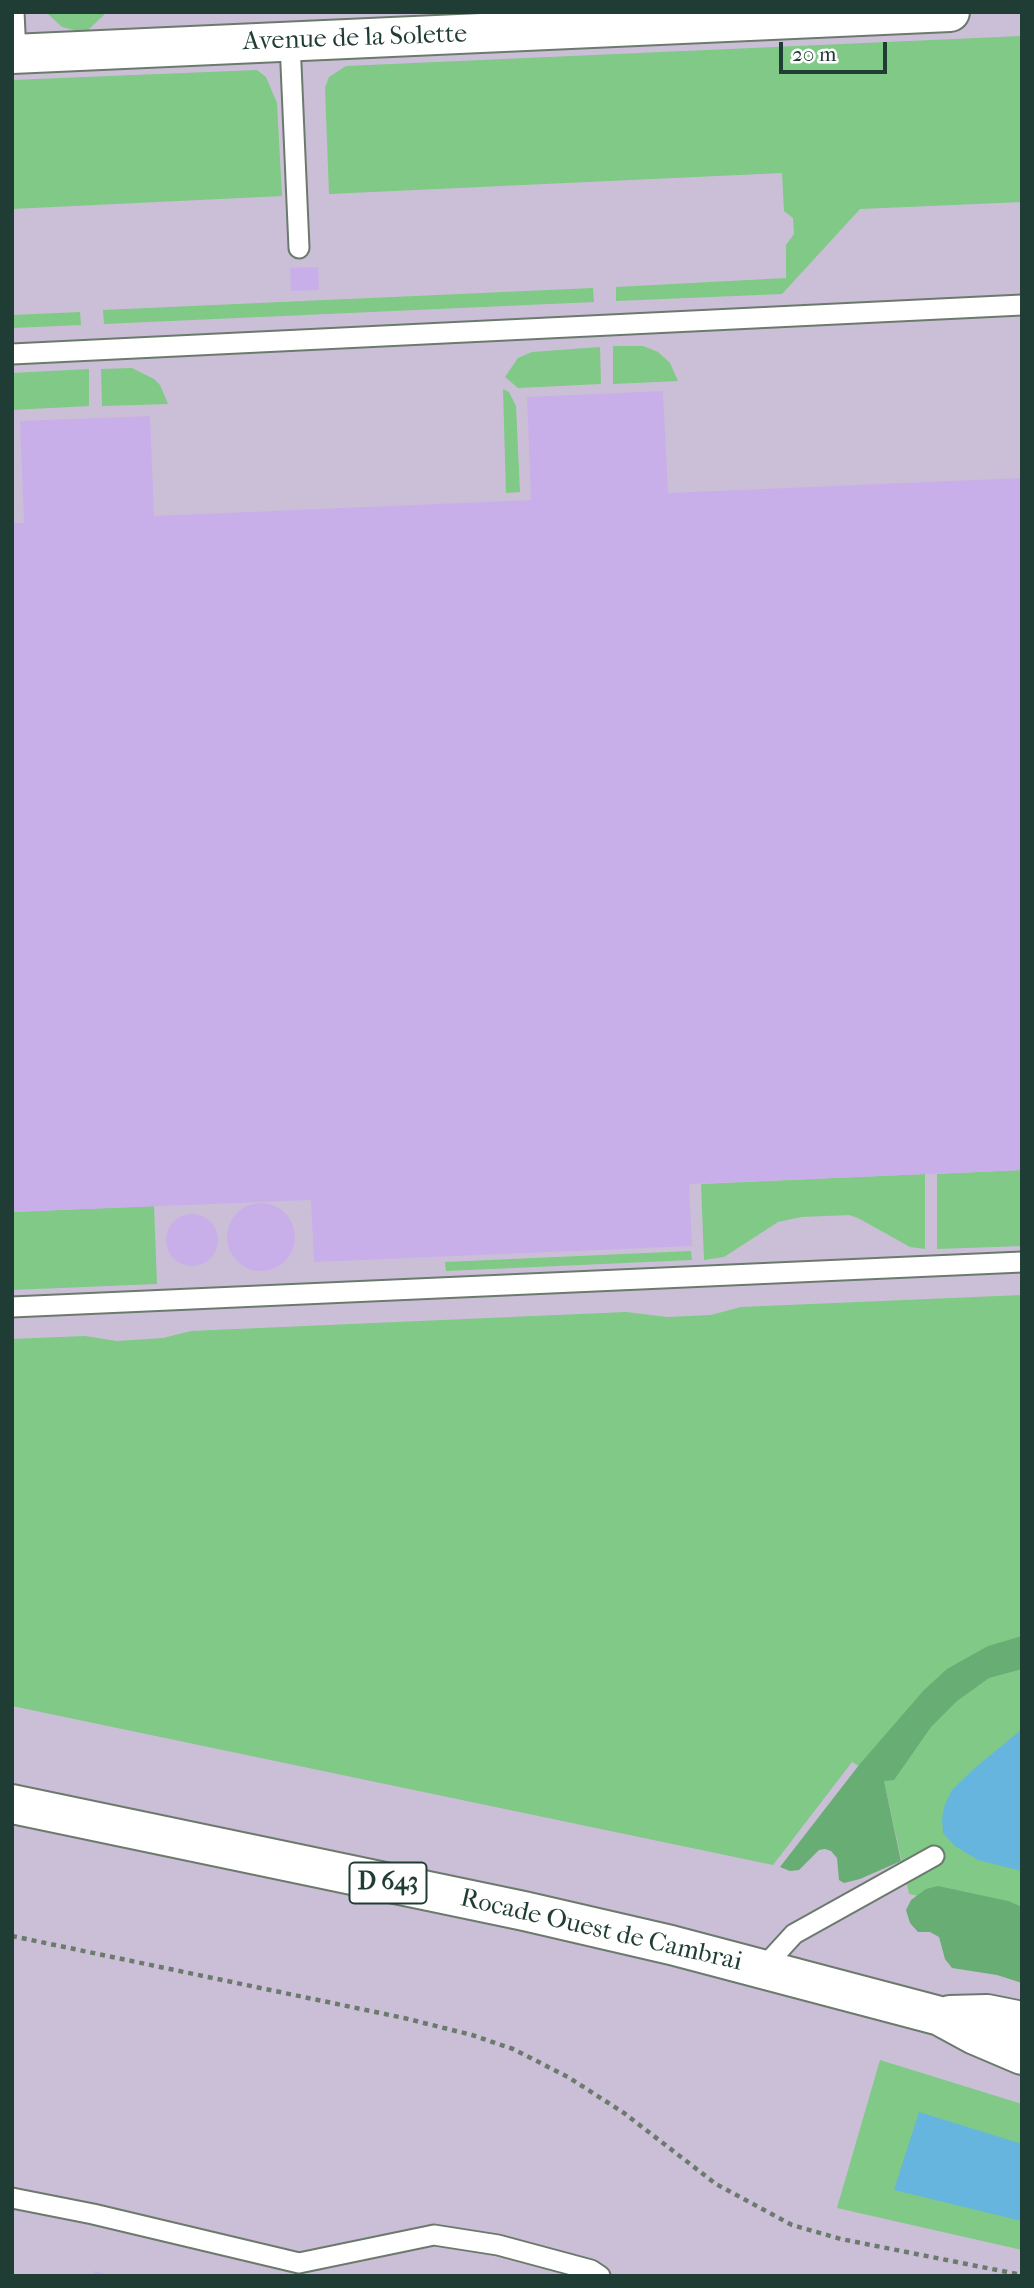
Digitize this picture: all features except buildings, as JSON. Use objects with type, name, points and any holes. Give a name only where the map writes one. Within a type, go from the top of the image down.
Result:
[{"type":"main road","name":"Avenue de la Solette","points":[[14,54],[950,12]]},
{"type":"main road","name":"Rocade Ouest de Cambrai","points":[[12,1804],[524,1911],[762,1969],[940,2016],[975,2035],[1022,2055]]},
{"type":"main road","name":"Rocade Ouest de Cambrai","points":[[940,2016],[987,2014],[1022,2021]]},
{"type":"lane","points":[[14,12],[14,54]]},
{"type":"lane","points":[[290,42],[299,248]]},
{"type":"lane","points":[[12,354],[1022,305]]},
{"type":"lane","points":[[12,1307],[1022,1262]]},
{"type":"lane","points":[[762,1969],[794,1934],[934,1856]]},
{"type":"lane","points":[[12,2198],[93,2214],[299,2263],[434,2235],[498,2245],[591,2270],[600,2276]]},
{"type":"path","points":[[12,1936],[404,2018],[472,2035],[513,2049],[568,2077],[624,2113],[716,2184],[792,2225],[841,2239],[1022,2275]]},
{"type":"shaded area","points":[[12,12],[1022,12],[1022,2276],[12,2276]]},
{"type":"green space","points":[[106,13],[85,33],[62,27],[48,14]]},
{"type":"green space","points":[[1022,36],[1022,202],[860,209],[782,294],[616,301],[616,287],[786,278],[786,245],[794,234],[793,218],[784,211],[782,173],[329,194],[325,88],[329,77],[346,66]]},
{"type":"green space","points":[[257,70],[266,77],[277,103],[282,196],[12,209],[12,80]]},
{"type":"green space","points":[[593,288],[594,302],[104,324],[103,310]]},
{"type":"green space","points":[[80,312],[81,325],[12,328],[12,315]]},
{"type":"green space","points":[[613,346],[643,346],[658,352],[670,363],[678,381],[613,384]]},
{"type":"green space","points":[[600,347],[601,384],[518,388],[505,377],[518,358],[532,352]]},
{"type":"green space","points":[[132,368],[160,385],[168,404],[102,406],[101,369]]},
{"type":"green space","points":[[89,369],[89,406],[12,410],[12,373]]},
{"type":"green space","points":[[503,389],[509,392],[516,406],[520,492],[506,493]]},
{"type":"green space","points":[[1022,1170],[1022,1246],[937,1249],[937,1174]]},
{"type":"green space","points":[[925,1174],[925,1249],[910,1247],[849,1215],[801,1217],[778,1222],[724,1257],[704,1260],[701,1184]]},
{"type":"green space","points":[[154,1206],[157,1284],[12,1290],[12,1212]]},
{"type":"green space","points":[[691,1251],[692,1260],[446,1271],[445,1262]]},
{"type":"green space","points":[[1022,1295],[1022,1919],[909,1894],[884,1781],[852,1762],[773,1865],[12,1706],[12,1339],[85,1336],[117,1341],[163,1338],[191,1331],[626,1312],[667,1317],[711,1315],[741,1307]]},
{"type":"green space","points":[[1022,1636],[1022,1669],[989,1678],[957,1701],[931,1727],[894,1780],[884,1781],[901,1861],[844,1883],[839,1880],[837,1858],[825,1849],[819,1850],[799,1870],[790,1871],[780,1867],[859,1765],[924,1690],[947,1669],[988,1646]]},
{"type":"green space","points":[[938,1886],[1008,1901],[1022,1907],[1022,1983],[997,1975],[952,1968],[945,1959],[939,1937],[930,1932],[918,1932],[910,1923],[906,1910],[911,1900],[926,1889]]},
{"type":"green space","points":[[880,2060],[1022,2104],[1022,2250],[837,2208]]},
{"type":"water","points":[[1022,1729],[1022,1871],[978,1860],[955,1846],[943,1833],[942,1818],[952,1790]]},
{"type":"water","points":[[919,2112],[1022,2144],[1022,2221],[894,2190]]}]
